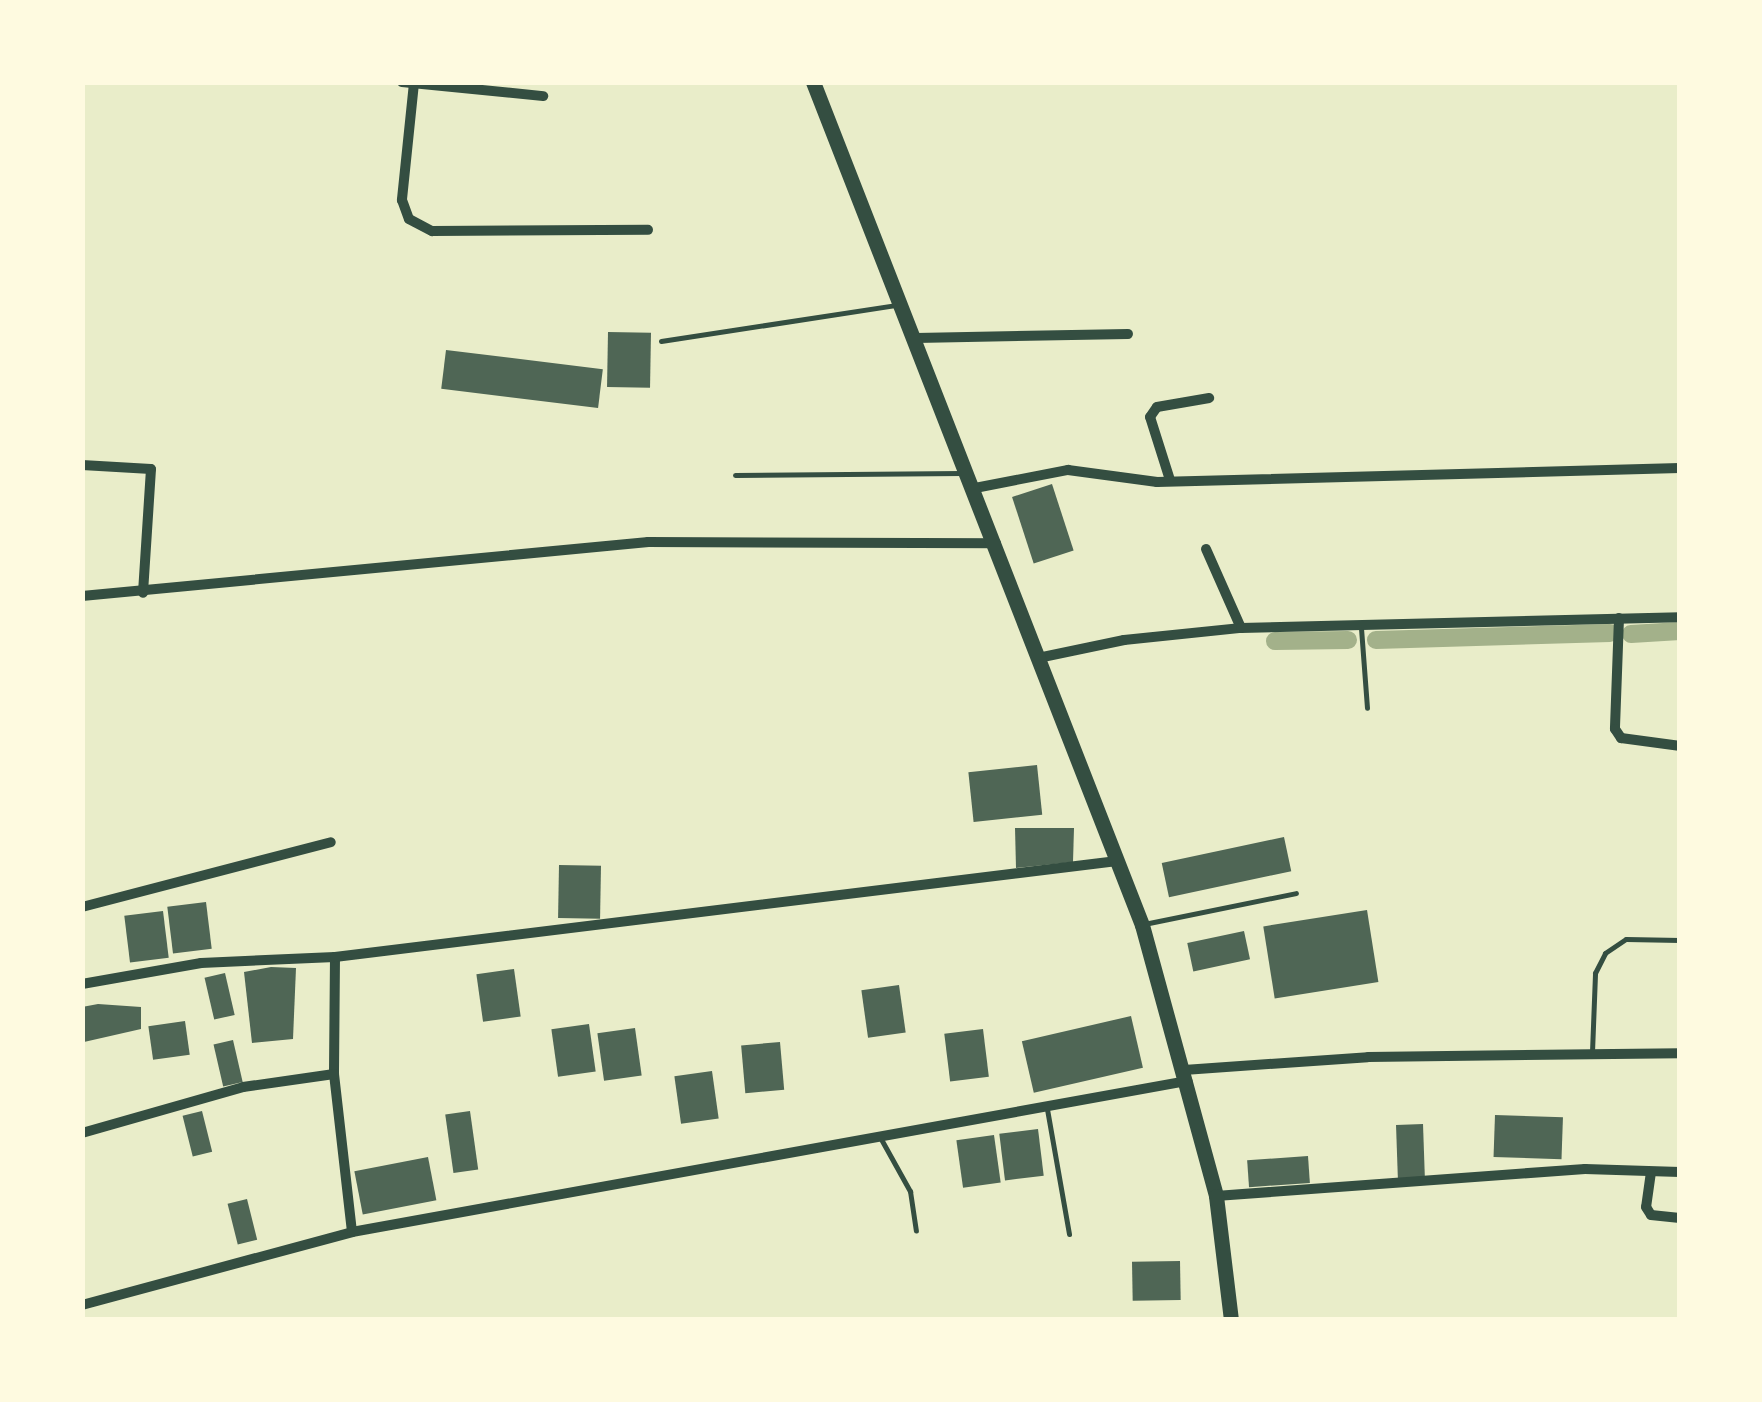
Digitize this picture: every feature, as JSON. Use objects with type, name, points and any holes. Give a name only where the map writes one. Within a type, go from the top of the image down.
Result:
[{"type":"main road","points":[[815,83],[969,471],[1142,925],[1216,1196],[1231,1320]]},
{"type":"street","points":[[402,82],[543,96]]},
{"type":"street","points":[[414,83],[402,200],[409,219],[432,231],[648,230]]},
{"type":"street","points":[[916,338],[1128,334]]},
{"type":"street","points":[[1170,480],[1150,417],[1157,407],[1209,398]]},
{"type":"street","points":[[82,466],[151,469],[143,593]]},
{"type":"street","points":[[975,488],[1068,470],[1170,480],[1680,468]]},
{"type":"street","points":[[82,596],[648,542],[996,543]]},
{"type":"street","points":[[1206,549],[1241,628]]},
{"type":"street","points":[[1038,658],[1124,640],[1241,628],[1680,617]]},
{"type":"street","points":[[1619,618],[1615,728],[1622,738],[1680,746]]},
{"type":"street","points":[[82,906],[331,842]]},
{"type":"street","points":[[82,984],[200,962],[335,957],[1117,861]]},
{"type":"street","points":[[335,957],[334,1074],[352,1232]]},
{"type":"street","points":[[82,1306],[352,1232],[1046,1106],[1186,1076],[1368,1057],[1680,1052]]},
{"type":"street","points":[[82,1133],[243,1087],[334,1074]]},
{"type":"street","points":[[1216,1196],[1584,1169],[1680,1172]]},
{"type":"street","points":[[1651,1172],[1646,1207],[1651,1216],[1680,1218]]},
{"type":"lane","points":[[660,341],[902,303]]},
{"type":"lane","points":[[735,475],[912,478],[969,471]]},
{"type":"lane","points":[[1361,625],[1367,708]]},
{"type":"lane","points":[[1142,925],[1296,894]]},
{"type":"lane","points":[[1592,1052],[1595,973],[1605,953],[1626,939],[1680,940]]},
{"type":"lane","points":[[1046,1106],[1069,1234]]},
{"type":"lane","points":[[880,1136],[910,1190],[916,1231]]},
{"type":"building","points":[[608,332],[651,333],[650,388],[607,387]]},
{"type":"building","points":[[446,350],[603,369],[598,408],[441,389]]},
{"type":"building","points":[[1052,484],[1074,551],[1034,564],[1012,497]]},
{"type":"building","points":[[1037,765],[1042,815],[974,822],[968,772]]},
{"type":"building","points":[[1015,828],[1074,828],[1073,862],[1016,868]]},
{"type":"building","points":[[1284,837],[1291,871],[1169,897],[1162,863]]},
{"type":"building","points":[[559,865],[601,866],[600,919],[558,918]]},
{"type":"building","points":[[206,902],[212,949],[173,953],[167,907]]},
{"type":"building","points":[[1367,910],[1378,982],[1275,999],[1263,926]]},
{"type":"building","points":[[163,911],[169,958],[130,962],[124,916]]},
{"type":"building","points":[[1244,931],[1250,959],[1193,971],[1187,943]]},
{"type":"building","points":[[296,968],[293,1039],[252,1043],[244,972]]},
{"type":"building","points":[[514,969],[521,1017],[483,1022],[476,974]]},
{"type":"building","points":[[225,973],[235,1015],[214,1020],[205,978]]},
{"type":"building","points":[[899,985],[906,1033],[868,1038],[861,990]]},
{"type":"building","points":[[82,1007],[141,1007],[141,1029],[84,1042]]},
{"type":"building","points":[[1131,1016],[1143,1068],[1034,1093],[1022,1041]]},
{"type":"building","points":[[185,1021],[190,1055],[153,1060],[148,1026]]},
{"type":"building","points":[[589,1024],[596,1072],[558,1077],[551,1029]]},
{"type":"building","points":[[635,1028],[642,1076],[604,1081],[597,1033]]},
{"type":"building","points":[[983,1029],[989,1077],[950,1081],[944,1034]]},
{"type":"building","points":[[233,1040],[243,1082],[223,1086],[214,1044]]},
{"type":"building","points":[[780,1042],[784,1090],[745,1093],[741,1045]]},
{"type":"building","points":[[712,1071],[719,1119],[681,1124],[674,1076]]},
{"type":"building","points":[[202,1111],[212,1152],[193,1157],[183,1116]]},
{"type":"building","points":[[470,1111],[478,1169],[453,1173],[445,1114]]},
{"type":"building","points":[[1495,1115],[1563,1117],[1561,1159],[1494,1157]]},
{"type":"building","points":[[1423,1124],[1425,1178],[1398,1179],[1396,1125]]},
{"type":"building","points":[[1038,1129],[1044,1176],[1005,1180],[999,1134]]},
{"type":"building","points":[[994,1135],[1001,1183],[963,1188],[956,1140]]},
{"type":"building","points":[[1308,1156],[1310,1183],[1249,1187],[1247,1160]]},
{"type":"building","points":[[428,1157],[436,1200],[363,1215],[354,1171]]},
{"type":"building","points":[[247,1199],[257,1240],[238,1245],[228,1204]]},
{"type":"building","points":[[1180,1261],[1181,1300],[1133,1301],[1132,1262]]},
{"type":"waterway","points":[[1631,634],[1680,631]]},
{"type":"waterway","points":[[1376,640],[1610,633]]},
{"type":"waterway","points":[[1275,641],[1348,640]]}]
